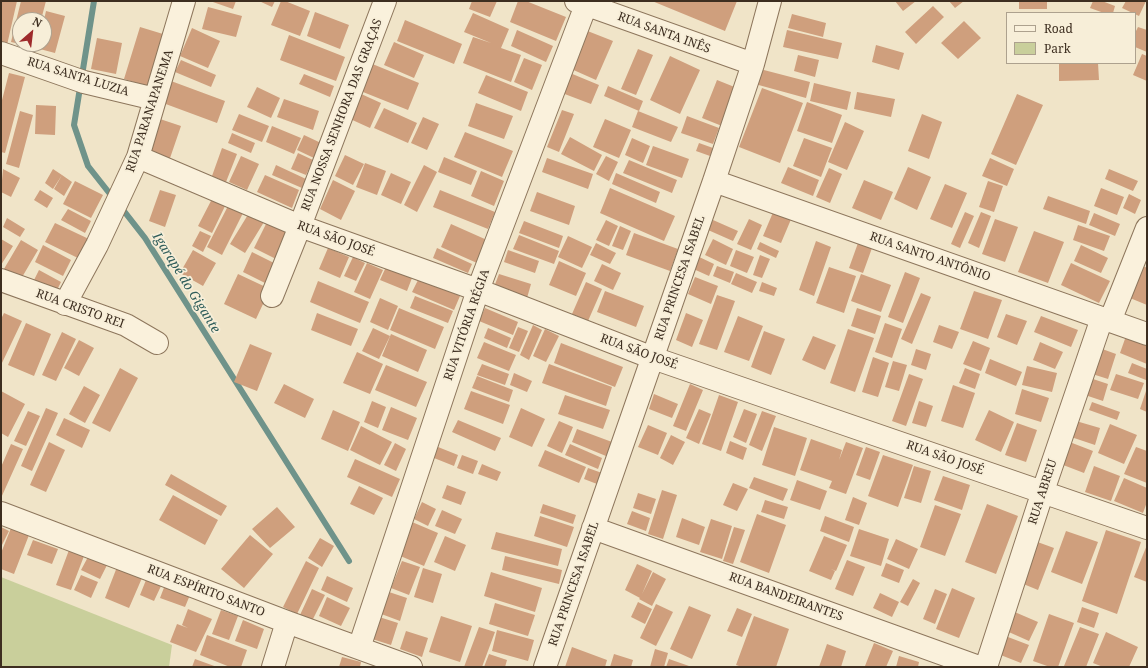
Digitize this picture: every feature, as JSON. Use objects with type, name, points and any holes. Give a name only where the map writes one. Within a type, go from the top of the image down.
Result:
[{"type":"street","name":"RUA PARANAPANEMA","points":[[65,304],[100,238],[138,157],[184,1]]},
{"type":"street","name":"RUA NOSSA SENHORA DAS GRAÇAS","points":[[272,296],[385,1]]},
{"type":"street","name":"RUA PRINCESA ISABEL","points":[[545,667],[714,181],[753,64],[770,1]]},
{"type":"street","name":"RUA SANTA INÊS","points":[[581,3],[753,64]]},
{"type":"street","name":"RUA VITÓRIA RÉGIA","points":[[359,648],[478,290],[581,3]]},
{"type":"street","name":"RUA SANTA LUZIA","points":[[1,53],[84,82],[155,99]]},
{"type":"street","name":"RUA SÃO JOSÉ","points":[[138,157],[300,226],[478,290],[653,358],[1147,528]]},
{"type":"street","name":"RUA SANTO ANTÔNIO","points":[[714,181],[1147,334]]},
{"type":"street","name":"RUA ABREU","points":[[986,667],[1043,491],[1106,320],[1147,228]]},
{"type":"street","name":"RUA CRISTO REI","points":[[1,280],[126,325],[157,343]]},
{"type":"street","name":"RUA ESPÍRITO SANTO","points":[[1,514],[359,648],[384,662],[411,667]]},
{"type":"street","name":"RUA BANDEIRANTES","points":[[593,528],[979,667]]},
{"type":"street","points":[[273,667],[287,622]]},
{"type":"green space","points":[[1,577],[172,645],[169,667],[1,667]]},
{"type":"building","points":[[1,1],[17,1],[14,12],[12,12],[12,23],[7,45],[1,44]]},
{"type":"building","points":[[21,1],[46,1],[43,12],[18,12]]},
{"type":"building","points":[[210,1],[236,1],[233,9]]},
{"type":"building","points":[[259,1],[275,1],[272,7]]},
{"type":"building","points":[[281,1],[285,1],[310,11],[300,36],[271,25]]},
{"type":"building","points":[[472,1],[497,1],[490,17],[469,9]]},
{"type":"building","points":[[518,1],[526,1],[566,17],[556,41],[510,22]]},
{"type":"building","points":[[652,1],[737,1],[725,31]]},
{"type":"building","points":[[895,1],[916,1],[903,11]]},
{"type":"building","points":[[949,1],[964,1],[955,8]]},
{"type":"building","points":[[1019,1],[1047,1],[1047,9],[1019,9]]},
{"type":"building","points":[[1093,1],[1102,1],[1115,6],[1113,12],[1101,12],[1090,8]]},
{"type":"building","points":[[1126,1],[1146,1],[1139,16],[1136,15],[1136,12],[1130,12],[1122,8]]},
{"type":"building","points":[[933,6],[944,17],[916,44],[905,32]]},
{"type":"building","points":[[208,7],[242,16],[236,37],[202,29]]},
{"type":"building","points":[[315,12],[349,25],[340,49],[307,36]]},
{"type":"building","points":[[52,13],[65,16],[55,53],[51,52]]},
{"type":"building","points":[[473,13],[509,29],[501,48],[521,55],[511,82],[463,63],[473,37],[491,43],[464,32]]},
{"type":"building","points":[[792,14],[826,23],[823,37],[788,28]]},
{"type":"building","points":[[405,20],[462,44],[454,64],[397,41]]},
{"type":"building","points":[[964,21],[981,38],[958,59],[941,43]]},
{"type":"building","points":[[140,27],[163,34],[147,86],[124,79]]},
{"type":"building","points":[[1138,27],[1147,30],[1147,52],[1136,47],[1136,31]]},
{"type":"building","points":[[192,28],[220,41],[208,68],[180,56]]},
{"type":"building","points":[[517,30],[553,46],[546,62],[511,46]]},
{"type":"building","points":[[585,30],[613,41],[596,80],[569,68]]},
{"type":"building","points":[[787,30],[842,43],[838,59],[783,47]]},
{"type":"building","points":[[289,35],[345,57],[336,81],[280,60]]},
{"type":"building","points":[[97,38],[122,43],[116,74],[91,69]]},
{"type":"building","points":[[394,42],[424,55],[414,78],[384,65]]},
{"type":"building","points":[[876,45],[904,53],[899,70],[872,62]]},
{"type":"building","points":[[638,49],[653,55],[636,95],[621,89]]},
{"type":"building","points":[[1142,54],[1147,56],[1147,81],[1133,75]]},
{"type":"building","points":[[798,55],[819,60],[815,77],[794,71]]},
{"type":"building","points":[[670,56],[700,70],[680,114],[650,100]]},
{"type":"building","points":[[524,58],[542,65],[532,90],[514,82]]},
{"type":"building","points":[[181,60],[216,75],[211,87],[175,72]]},
{"type":"building","points":[[370,63],[419,83],[408,110],[358,90]]},
{"type":"building","points":[[1059,64],[1098,64],[1099,80],[1059,81]]},
{"type":"building","points":[[760,69],[810,82],[806,98],[755,84]]},
{"type":"building","points":[[9,73],[25,77],[5,153],[1,152],[1,104]]},
{"type":"building","points":[[570,73],[599,85],[591,104],[562,93]]},
{"type":"building","points":[[304,74],[334,86],[330,97],[299,84]]},
{"type":"building","points":[[486,75],[528,92],[521,111],[478,93]]},
{"type":"building","points":[[717,80],[737,88],[722,126],[702,118]]},
{"type":"building","points":[[171,81],[225,101],[217,123],[163,103]]},
{"type":"building","points":[[814,83],[851,92],[847,110],[810,101]]},
{"type":"building","points":[[608,86],[643,101],[639,111],[604,96]]},
{"type":"building","points":[[257,87],[280,98],[271,118],[247,107]]},
{"type":"building","points":[[762,88],[803,103],[780,163],[739,147]]},
{"type":"building","points":[[857,92],[895,99],[891,117],[854,109]]},
{"type":"building","points":[[359,93],[381,103],[370,128],[348,118]]},
{"type":"building","points":[[1017,94],[1043,105],[1016,165],[991,154]]},
{"type":"building","points":[[284,99],[319,111],[313,130],[277,117]]},
{"type":"building","points":[[807,102],[842,115],[832,143],[797,131]]},
{"type":"building","points":[[476,103],[513,116],[504,139],[468,126]]},
{"type":"building","points":[[36,105],[56,106],[55,135],[35,134]]},
{"type":"building","points":[[384,108],[417,123],[408,143],[374,128]]},
{"type":"building","points":[[562,110],[574,114],[559,152],[547,147]]},
{"type":"building","points":[[20,111],[33,115],[19,168],[6,164]]},
{"type":"building","points":[[638,111],[678,127],[671,142],[632,127]]},
{"type":"building","points":[[239,114],[269,126],[262,142],[232,130]]},
{"type":"building","points":[[922,114],[942,122],[929,159],[908,151]]},
{"type":"building","points":[[687,116],[719,128],[713,144],[681,133]]},
{"type":"building","points":[[154,117],[181,126],[169,161],[142,152]]},
{"type":"building","points":[[423,117],[439,124],[427,150],[411,143]]},
{"type":"building","points":[[605,119],[631,130],[619,158],[593,147]]},
{"type":"building","points":[[845,122],[864,131],[847,170],[828,162]]},
{"type":"building","points":[[272,126],[301,138],[294,154],[266,142]]},
{"type":"building","points":[[465,132],[513,151],[502,177],[454,157]]},
{"type":"building","points":[[232,133],[255,143],[251,153],[228,143]]},
{"type":"building","points":[[304,135],[321,143],[314,158],[297,150]]},
{"type":"building","points":[[570,137],[602,155],[594,171],[561,154]]},
{"type":"building","points":[[632,138],[650,146],[643,163],[625,155]]},
{"type":"building","points":[[804,138],[832,148],[821,177],[793,166]]},
{"type":"building","points":[[699,143],[713,148],[710,156],[696,151]]},
{"type":"building","points":[[653,146],[689,159],[682,178],[646,165]]},
{"type":"building","points":[[222,148],[237,154],[226,182],[212,176]]},
{"type":"building","points":[[298,153],[313,160],[306,175],[291,169]]},
{"type":"building","points":[[345,155],[364,164],[353,185],[335,176]]},
{"type":"building","points":[[241,156],[259,164],[247,190],[229,182]]},
{"type":"building","points":[[606,156],[618,162],[609,181],[596,174]]},
{"type":"building","points":[[444,157],[477,171],[471,185],[438,172]]},
{"type":"building","points":[[547,158],[593,174],[588,189],[542,172]]},
{"type":"building","points":[[990,158],[1014,169],[1007,186],[982,176]]},
{"type":"building","points":[[629,160],[677,180],[672,193],[623,173]]},
{"type":"building","points":[[365,163],[386,171],[377,195],[356,187]]},
{"type":"building","points":[[276,165],[306,179],[302,188],[272,175]]},
{"type":"building","points":[[424,165],[437,172],[417,212],[404,205]]},
{"type":"building","points":[[788,167],[819,180],[813,196],[781,183]]},
{"type":"building","points":[[908,167],[931,177],[917,210],[894,199]]},
{"type":"building","points":[[829,168],[842,174],[830,203],[816,197]]},
{"type":"building","points":[[3,169],[20,178],[11,197],[1,192]]},
{"type":"building","points":[[53,169],[62,175],[53,189],[45,183]]},
{"type":"building","points":[[1109,169],[1138,181],[1133,191],[1105,179]]},
{"type":"building","points":[[481,171],[504,181],[494,206],[471,196]]},
{"type":"building","points":[[391,173],[411,182],[401,204],[381,195]]},
{"type":"building","points":[[616,173],[660,192],[656,203],[612,184]]},
{"type":"building","points":[[62,175],[72,182],[64,196],[54,189]]},
{"type":"building","points":[[265,175],[299,190],[292,208],[257,192]]},
{"type":"building","points":[[333,180],[355,191],[341,220],[320,209]]},
{"type":"building","points":[[864,180],[893,192],[881,220],[852,208]]},
{"type":"building","points":[[75,181],[103,195],[91,218],[63,204]]},
{"type":"building","points":[[988,181],[1003,186],[994,212],[979,207]]},
{"type":"building","points":[[945,184],[967,193],[952,228],[930,219]]},
{"type":"building","points":[[610,188],[675,216],[664,241],[600,213]]},
{"type":"building","points":[[1101,188],[1124,197],[1117,215],[1094,206]]},
{"type":"building","points":[[40,190],[53,198],[47,208],[34,200]]},
{"type":"building","points":[[160,190],[176,195],[165,227],[149,221]]},
{"type":"building","points":[[440,190],[495,212],[488,229],[433,207]]},
{"type":"building","points":[[537,192],[575,206],[569,225],[530,211]]},
{"type":"building","points":[[1129,194],[1141,200],[1135,214],[1123,208]]},
{"type":"building","points":[[1048,196],[1090,211],[1086,224],[1043,209]]},
{"type":"building","points":[[213,197],[226,204],[212,233],[198,226]]},
{"type":"building","points":[[228,206],[243,213],[222,255],[207,247]]},
{"type":"building","points":[[68,209],[91,221],[85,233],[61,220]]},
{"type":"building","points":[[774,210],[792,217],[781,243],[763,236]]},
{"type":"building","points":[[965,212],[974,216],[960,248],[951,244]]},
{"type":"building","points":[[981,212],[991,216],[979,248],[968,243]]},
{"type":"building","points":[[249,213],[264,222],[245,253],[230,244]]},
{"type":"building","points":[[1094,213],[1120,224],[1115,236],[1089,225]]},
{"type":"building","points":[[7,218],[25,229],[20,237],[3,227]]},
{"type":"building","points":[[749,219],[762,225],[751,250],[737,244]]},
{"type":"building","points":[[995,219],[1018,227],[1005,262],[982,254]]},
{"type":"building","points":[[606,220],[618,226],[609,246],[596,240]]},
{"type":"building","points":[[713,220],[738,231],[733,241],[708,230]]},
{"type":"building","points":[[524,221],[563,236],[559,248],[519,233]]},
{"type":"building","points":[[267,222],[291,235],[278,260],[254,248]]},
{"type":"building","points":[[55,223],[91,240],[82,260],[45,242]]},
{"type":"building","points":[[451,224],[487,240],[477,263],[441,247]]},
{"type":"building","points":[[1078,225],[1110,236],[1104,251],[1073,240]]},
{"type":"building","points":[[620,226],[631,231],[623,250],[612,246]]},
{"type":"building","points":[[200,231],[211,236],[203,252],[192,246]]},
{"type":"building","points":[[1034,231],[1064,242],[1048,283],[1018,272]]},
{"type":"building","points":[[634,233],[678,249],[670,271],[626,255]]},
{"type":"building","points":[[519,235],[559,251],[554,264],[513,249]]},
{"type":"building","points":[[568,236],[592,247],[582,268],[558,257]]},
{"type":"building","points":[[1,239],[13,246],[1,265]]},
{"type":"building","points":[[713,239],[733,249],[726,265],[705,255]]},
{"type":"building","points":[[21,240],[38,250],[18,284],[1,274]]},
{"type":"building","points":[[816,241],[831,247],[814,296],[799,290]]},
{"type":"building","points":[[760,242],[779,251],[776,258],[757,249]]},
{"type":"building","points":[[596,243],[616,253],[610,264],[590,255]]},
{"type":"building","points":[[858,243],[872,248],[863,273],[849,268]]},
{"type":"building","points":[[43,245],[71,260],[63,276],[35,262]]},
{"type":"building","points":[[1081,245],[1108,258],[1101,273],[1074,261]]},
{"type":"building","points":[[328,248],[349,257],[340,278],[319,269]]},
{"type":"building","points":[[437,248],[472,264],[468,273],[433,258]]},
{"type":"building","points":[[193,250],[216,263],[203,286],[180,273]]},
{"type":"building","points":[[508,250],[539,261],[535,273],[504,262]]},
{"type":"building","points":[[736,250],[754,257],[747,273],[730,266]]},
{"type":"building","points":[[252,252],[276,264],[267,284],[243,272]]},
{"type":"building","points":[[695,255],[714,264],[709,276],[689,267]]},
{"type":"building","points":[[760,255],[770,259],[762,278],[753,275]]},
{"type":"building","points":[[353,257],[365,263],[356,281],[344,276]]},
{"type":"building","points":[[559,261],[586,273],[576,296],[549,285]]},
{"type":"building","points":[[367,263],[383,270],[370,299],[354,292]]},
{"type":"building","points":[[1071,263],[1110,281],[1099,303],[1061,285]]},
{"type":"building","points":[[602,264],[621,273],[613,290],[594,281]]},
{"type":"building","points":[[717,266],[734,272],[730,283],[713,276]]},
{"type":"building","points":[[1143,266],[1147,268],[1147,305],[1130,298]]},
{"type":"building","points":[[386,267],[412,278],[407,291],[380,280]]},
{"type":"building","points":[[829,267],[856,276],[844,313],[816,303]]},
{"type":"building","points":[[39,270],[61,282],[54,296],[32,284]]},
{"type":"building","points":[[905,272],[920,278],[903,323],[888,317]]},
{"type":"building","points":[[736,273],[757,282],[752,293],[731,284]]},
{"type":"building","points":[[238,274],[270,289],[256,319],[224,304]]},
{"type":"building","points":[[499,274],[531,284],[527,298],[494,287]]},
{"type":"building","points":[[861,274],[891,285],[881,312],[851,301]]},
{"type":"building","points":[[695,277],[718,286],[711,304],[688,294]]},
{"type":"building","points":[[419,278],[460,296],[454,310],[412,292]]},
{"type":"building","points":[[318,281],[369,302],[360,323],[310,302]]},
{"type":"building","points":[[586,282],[602,289],[588,321],[572,314]]},
{"type":"building","points":[[762,282],[777,288],[774,296],[759,291]]},
{"type":"building","points":[[605,291],[644,306],[636,327],[597,312]]},
{"type":"building","points":[[974,291],[1002,300],[988,339],[960,329]]},
{"type":"building","points":[[921,293],[931,297],[912,344],[901,339]]},
{"type":"building","points":[[717,295],[735,301],[717,350],[699,344]]},
{"type":"building","points":[[415,296],[453,311],[448,323],[410,308]]},
{"type":"building","points":[[380,298],[398,306],[388,330],[370,322]]},
{"type":"building","points":[[399,308],[444,327],[435,349],[390,330]]},
{"type":"building","points":[[485,308],[518,322],[513,335],[479,321]]},
{"type":"building","points":[[857,308],[881,316],[875,334],[851,326]]},
{"type":"building","points":[[4,313],[22,321],[1,365],[1,319]]},
{"type":"building","points":[[317,313],[358,329],[351,346],[311,330]]},
{"type":"building","points":[[686,313],[703,320],[692,347],[676,340]]},
{"type":"building","points":[[1006,314],[1027,321],[1017,345],[997,337]]},
{"type":"building","points":[[738,316],[763,326],[749,361],[724,352]]},
{"type":"building","points":[[1041,316],[1078,330],[1071,347],[1034,332]]},
{"type":"building","points":[[26,323],[51,334],[34,376],[8,365]]},
{"type":"building","points":[[885,323],[902,329],[892,358],[875,352]]},
{"type":"building","points":[[533,325],[542,330],[529,360],[520,355]]},
{"type":"building","points":[[939,325],[959,332],[952,349],[933,342]]},
{"type":"building","points":[[518,327],[528,331],[519,352],[509,348]]},
{"type":"building","points":[[373,328],[390,336],[379,359],[362,351]]},
{"type":"building","points":[[488,328],[511,338],[507,348],[484,338]]},
{"type":"building","points":[[545,329],[559,336],[546,362],[533,356]]},
{"type":"building","points":[[848,329],[874,338],[855,392],[830,383]]},
{"type":"building","points":[[764,331],[785,339],[771,375],[751,367]]},
{"type":"building","points":[[62,332],[76,339],[56,381],[42,375]]},
{"type":"building","points":[[391,334],[427,350],[418,372],[382,356]]},
{"type":"building","points":[[813,336],[836,345],[825,370],[802,360]]},
{"type":"building","points":[[1126,336],[1147,344],[1147,364],[1120,353]]},
{"type":"building","points":[[79,340],[94,348],[79,376],[64,368]]},
{"type":"building","points":[[973,341],[990,348],[981,371],[963,364]]},
{"type":"building","points":[[484,342],[516,355],[509,371],[477,358]]},
{"type":"building","points":[[1040,342],[1063,352],[1055,369],[1033,360]]},
{"type":"building","points":[[561,343],[623,367],[615,387],[554,363]]},
{"type":"building","points":[[250,344],[272,353],[257,391],[234,382]]},
{"type":"building","points":[[1094,346],[1116,354],[1108,379],[1086,372]]},
{"type":"building","points":[[916,349],[931,354],[926,370],[911,365]]},
{"type":"building","points":[[357,352],[383,364],[370,394],[343,383]]},
{"type":"building","points":[[873,357],[889,363],[878,397],[862,392]]},
{"type":"building","points":[[990,359],[1022,372],[1016,386],[985,373]]},
{"type":"building","points":[[893,361],[907,365],[899,391],[885,387]]},
{"type":"building","points":[[1132,363],[1147,369],[1146,380],[1128,373]]},
{"type":"building","points":[[482,364],[509,374],[505,385],[477,375]]},
{"type":"building","points":[[549,364],[612,387],[606,406],[542,383]]},
{"type":"building","points":[[386,365],[427,382],[416,407],[375,390]]},
{"type":"building","points":[[1027,366],[1057,373],[1052,392],[1022,385]]},
{"type":"building","points":[[120,368],[138,378],[110,432],[92,423]]},
{"type":"building","points":[[965,368],[980,374],[975,389],[959,383]]},
{"type":"building","points":[[514,373],[532,381],[527,392],[510,385]]},
{"type":"building","points":[[909,374],[923,379],[906,426],[892,421]]},
{"type":"building","points":[[1116,374],[1144,383],[1138,399],[1110,390]]},
{"type":"building","points":[[477,376],[513,390],[509,402],[472,388]]},
{"type":"building","points":[[1084,376],[1108,384],[1103,401],[1079,393]]},
{"type":"building","points":[[284,384],[314,399],[305,418],[274,403]]},
{"type":"building","points":[[690,384],[703,390],[686,431],[673,426]]},
{"type":"building","points":[[953,385],[975,393],[963,428],[941,421]]},
{"type":"building","points":[[84,386],[100,395],[85,423],[69,414]]},
{"type":"building","points":[[1147,388],[1147,412],[1140,409]]},
{"type":"building","points":[[1022,389],[1049,398],[1041,422],[1015,414]]},
{"type":"building","points":[[1,391],[25,404],[8,437],[1,433]]},
{"type":"building","points":[[471,391],[510,405],[503,424],[464,409]]},
{"type":"building","points":[[654,394],[678,404],[672,418],[649,409]]},
{"type":"building","points":[[565,395],[610,410],[603,429],[558,414]]},
{"type":"building","points":[[719,395],[738,402],[721,451],[702,444]]},
{"type":"building","points":[[372,401],[386,407],[378,428],[364,422]]},
{"type":"building","points":[[919,401],[933,406],[926,427],[912,423]]},
{"type":"building","points":[[1092,402],[1120,412],[1117,420],[1089,410]]},
{"type":"building","points":[[391,407],[417,418],[408,440],[382,430]]},
{"type":"building","points":[[46,408],[58,413],[32,471],[21,466]]},
{"type":"building","points":[[521,408],[545,419],[532,447],[509,437]]},
{"type":"building","points":[[699,409],[711,414],[699,444],[686,438]]},
{"type":"building","points":[[744,409],[757,414],[746,443],[733,437]]},
{"type":"building","points":[[333,410],[360,422],[348,451],[321,439]]},
{"type":"building","points":[[989,410],[1014,422],[1001,452],[975,440]]},
{"type":"building","points":[[28,411],[40,416],[26,446],[14,441]]},
{"type":"building","points":[[762,411],[776,416],[762,451],[749,445]]},
{"type":"building","points":[[64,418],[90,430],[82,448],[56,435]]},
{"type":"building","points":[[458,420],[501,438],[495,451],[452,432]]},
{"type":"building","points":[[559,421],[573,427],[562,453],[547,446]]},
{"type":"building","points":[[1076,421],[1100,428],[1095,445],[1071,437]]},
{"type":"building","points":[[1017,423],[1037,430],[1026,462],[1005,455]]},
{"type":"building","points":[[1110,424],[1137,435],[1124,464],[1098,453]]},
{"type":"building","points":[[648,425],[667,433],[658,455],[638,447]]},
{"type":"building","points":[[361,426],[392,442],[380,465],[350,450]]},
{"type":"building","points":[[774,427],[807,438],[795,476],[762,465]]},
{"type":"building","points":[[577,429],[612,442],[606,456],[572,442]]},
{"type":"building","points":[[671,435],[685,442],[673,465],[660,458]]},
{"type":"building","points":[[811,439],[842,450],[839,460],[846,442],[863,448],[846,494],[829,488],[832,481],[800,470]]},
{"type":"building","points":[[730,441],[747,448],[743,460],[726,453]]},
{"type":"building","points":[[1067,441],[1093,451],[1084,473],[1058,463]]},
{"type":"building","points":[[49,442],[65,450],[46,492],[30,485]]},
{"type":"building","points":[[395,443],[406,449],[396,471],[384,465]]},
{"type":"building","points":[[11,444],[23,449],[1,498],[1,467]]},
{"type":"building","points":[[570,444],[602,458],[598,469],[565,455]]},
{"type":"building","points":[[438,447],[458,455],[454,466],[434,458]]},
{"type":"building","points":[[866,447],[880,452],[870,480],[856,475]]},
{"type":"building","points":[[1136,447],[1147,451],[1147,483],[1124,474]]},
{"type":"building","points":[[545,450],[586,467],[579,483],[538,466]]},
{"type":"building","points":[[462,455],[478,461],[473,474],[457,468]]},
{"type":"building","points":[[883,455],[913,465],[898,507],[868,496]]},
{"type":"building","points":[[355,459],[400,479],[392,497],[347,477]]},
{"type":"building","points":[[482,464],[501,472],[497,481],[478,474]]},
{"type":"building","points":[[914,466],[931,471],[921,503],[904,498]]},
{"type":"building","points":[[1094,466],[1120,476],[1111,501],[1085,492]]},
{"type":"building","points":[[588,468],[602,473],[597,484],[584,479]]},
{"type":"building","points":[[171,474],[227,506],[221,516],[165,485]]},
{"type":"building","points":[[943,476],[970,485],[962,510],[934,500]]},
{"type":"building","points":[[754,477],[788,489],[783,501],[749,488]]},
{"type":"building","points":[[1124,478],[1147,488],[1147,502],[1143,513],[1114,501]]},
{"type":"building","points":[[797,480],[827,491],[820,510],[790,500]]},
{"type":"building","points":[[733,483],[748,489],[737,511],[723,505]]},
{"type":"building","points":[[447,485],[466,492],[461,505],[442,498]]},
{"type":"building","points":[[359,486],[383,498],[374,515],[350,504]]},
{"type":"building","points":[[662,490],[677,495],[663,539],[648,534]]},
{"type":"building","points":[[638,493],[656,499],[651,514],[633,508]]},
{"type":"building","points":[[173,495],[218,520],[205,545],[159,520]]},
{"type":"building","points":[[853,497],[867,503],[859,525],[845,520]]},
{"type":"building","points":[[765,500],[788,507],[784,519],[761,512]]},
{"type":"building","points":[[422,502],[436,509],[428,526],[414,519]]},
{"type":"building","points":[[543,504],[576,515],[573,524],[540,513]]},
{"type":"building","points":[[987,504],[1018,516],[996,574],[965,562]]},
{"type":"building","points":[[935,505],[961,514],[945,556],[920,547]]},
{"type":"building","points":[[277,507],[295,527],[270,548],[252,529]]},
{"type":"building","points":[[442,510],[462,519],[455,534],[435,526]]},
{"type":"building","points":[[632,511],[650,518],[646,531],[627,524]]},
{"type":"building","points":[[757,514],[786,525],[769,573],[740,562]]},
{"type":"building","points":[[540,516],[574,527],[567,547],[534,536]]},
{"type":"building","points":[[825,516],[854,527],[849,542],[820,531]]},
{"type":"building","points":[[682,518],[705,527],[699,545],[676,537]]},
{"type":"building","points":[[711,519],[732,526],[722,559],[700,552]]},
{"type":"building","points":[[412,522],[438,533],[424,566],[398,555]]},
{"type":"building","points":[[1,527],[9,531],[1,547]]},
{"type":"building","points":[[734,527],[745,530],[733,564],[723,561]]},
{"type":"building","points":[[11,528],[29,535],[14,574],[1,569],[1,553]]},
{"type":"building","points":[[859,529],[889,539],[881,566],[850,556]]},
{"type":"building","points":[[1106,530],[1141,542],[1117,614],[1082,601]]},
{"type":"building","points":[[1066,531],[1098,542],[1082,584],[1051,572]]},
{"type":"building","points":[[496,532],[562,549],[558,566],[491,549]]},
{"type":"building","points":[[250,535],[273,554],[244,588],[221,569]]},
{"type":"building","points":[[445,536],[466,545],[455,571],[434,562]]},
{"type":"building","points":[[824,536],[847,545],[836,571],[831,569],[835,571],[831,580],[809,571]]},
{"type":"building","points":[[320,538],[334,546],[322,567],[308,558]]},
{"type":"building","points":[[896,539],[918,549],[909,569],[887,559]]},
{"type":"building","points":[[33,540],[58,549],[52,564],[27,555]]},
{"type":"building","points":[[1032,540],[1054,548],[1038,590],[1016,581]]},
{"type":"building","points":[[1147,545],[1147,582],[1134,577]]},
{"type":"building","points":[[69,550],[84,556],[71,590],[56,585]]},
{"type":"building","points":[[505,556],[562,570],[559,584],[502,570]]},
{"type":"building","points":[[88,557],[107,565],[100,579],[81,570]]},
{"type":"building","points":[[847,560],[865,567],[853,596],[835,589]]},
{"type":"building","points":[[306,561],[319,568],[297,614],[283,607]]},
{"type":"building","points":[[402,561],[420,567],[409,595],[391,588]]},
{"type":"building","points":[[886,563],[904,570],[899,583],[881,576]]},
{"type":"building","points":[[637,564],[652,571],[642,594],[653,572],[666,579],[652,606],[625,590]]},
{"type":"building","points":[[117,567],[142,578],[129,608],[105,598]]},
{"type":"building","points":[[423,568],[442,574],[433,603],[414,597]]},
{"type":"building","points":[[491,572],[542,588],[535,612],[484,596]]},
{"type":"building","points":[[81,575],[98,582],[91,598],[74,590]]},
{"type":"building","points":[[327,576],[353,588],[347,602],[321,590]]},
{"type":"building","points":[[913,579],[920,583],[908,606],[900,602]]},
{"type":"building","points":[[146,580],[161,586],[154,601],[140,595]]},
{"type":"building","points":[[165,585],[190,595],[185,607],[160,598]]},
{"type":"building","points":[[952,588],[975,598],[959,638],[936,629]]},
{"type":"building","points":[[312,589],[325,595],[312,621],[300,615]]},
{"type":"building","points":[[935,589],[947,594],[935,624],[923,619]]},
{"type":"building","points":[[383,590],[407,598],[400,621],[376,612]]},
{"type":"building","points":[[880,593],[899,602],[892,617],[873,608]]},
{"type":"building","points":[[327,597],[350,608],[341,626],[319,616]]},
{"type":"building","points":[[638,602],[652,609],[645,624],[631,617]]},
{"type":"building","points":[[495,603],[535,615],[528,636],[489,624]]},
{"type":"building","points":[[656,604],[673,612],[656,646],[640,638]]},
{"type":"building","points":[[689,606],[711,615],[692,659],[670,649]]},
{"type":"building","points":[[1082,607],[1099,613],[1094,628],[1077,622]]},
{"type":"building","points":[[737,608],[752,614],[742,637],[727,631]]},
{"type":"building","points":[[188,609],[212,619],[196,652],[170,642],[177,624],[188,628],[182,625]]},
{"type":"building","points":[[221,610],[238,616],[229,640],[212,634]]},
{"type":"building","points":[[1010,610],[1038,622],[1029,641],[1002,629]]},
{"type":"building","points":[[1049,614],[1074,623],[1058,667],[1050,667],[1033,661]]},
{"type":"building","points":[[376,616],[398,623],[391,645],[369,638]]},
{"type":"building","points":[[441,616],[472,626],[460,662],[429,652]]},
{"type":"building","points":[[754,616],[789,629],[776,667],[742,667],[736,665]]},
{"type":"building","points":[[243,620],[264,629],[257,649],[235,641]]},
{"type":"building","points":[[479,627],[495,632],[482,667],[464,667]]},
{"type":"building","points":[[1080,627],[1099,634],[1086,667],[1064,666]]},
{"type":"building","points":[[497,630],[534,640],[528,661],[492,651]]},
{"type":"building","points":[[406,631],[428,638],[422,657],[400,649]]},
{"type":"building","points":[[1106,632],[1138,647],[1129,667],[1103,667],[1093,663]]},
{"type":"building","points":[[1000,634],[1029,645],[1021,663],[993,652]]},
{"type":"building","points":[[207,635],[247,650],[241,667],[230,667],[200,655]]},
{"type":"building","points":[[874,643],[893,651],[886,667],[865,666]]},
{"type":"building","points":[[827,644],[846,651],[841,667],[819,667]]},
{"type":"building","points":[[572,647],[607,660],[605,667],[565,667]]},
{"type":"building","points":[[655,649],[668,653],[664,667],[650,667]]},
{"type":"building","points":[[489,654],[507,660],[505,667],[484,667]]},
{"type":"building","points":[[614,654],[633,660],[631,667],[610,667]]},
{"type":"building","points":[[899,656],[919,662],[918,667],[896,667]]},
{"type":"building","points":[[342,657],[361,662],[360,667],[339,667]]},
{"type":"building","points":[[195,659],[217,667],[192,667]]},
{"type":"building","points":[[669,659],[689,666],[666,667]]},
{"type":"waterway","name":"Igarapé do Gigante","points":[[94,1],[74,125],[88,166],[114,199]]},
{"type":"waterway","name":"Igarapé do Gigante","points":[[120,206],[145,238],[349,561]]}]
